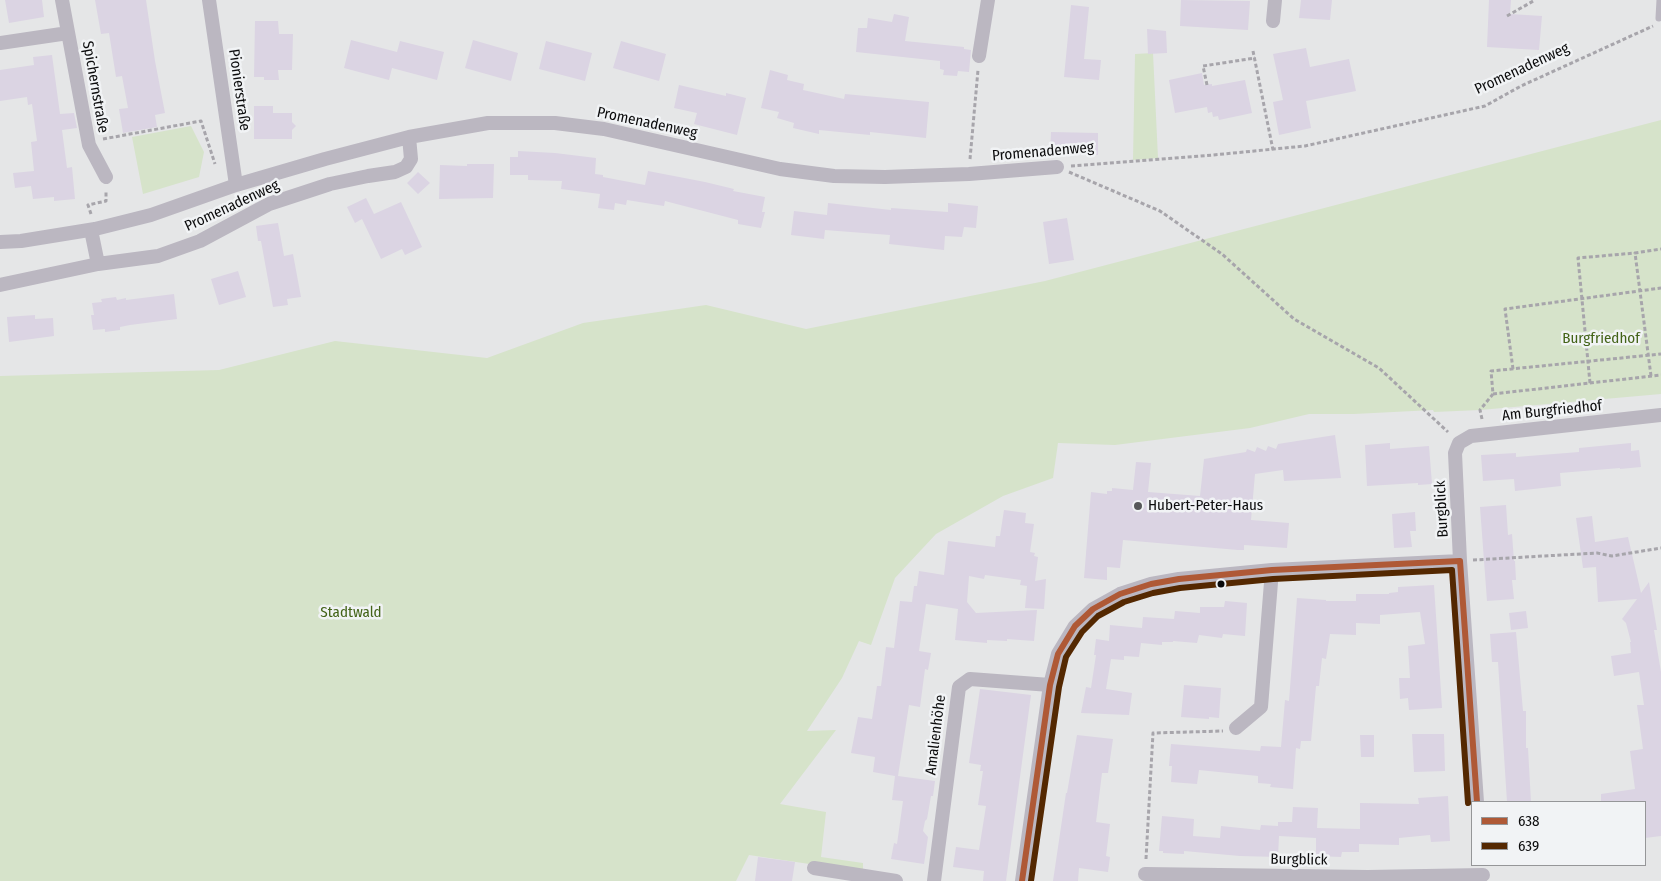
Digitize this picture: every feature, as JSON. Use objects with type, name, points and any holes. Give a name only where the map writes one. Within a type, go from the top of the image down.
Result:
[{"type":"street","name":"Spichernstraße","points":[[62,0],[89,145],[106,177]]},
{"type":"street","name":"Pionierstraße","points":[[209,0],[236,185]]},
{"type":"street","points":[[979,56],[988,0]]},
{"type":"street","points":[[1273,21],[1275,0]]},
{"type":"street","points":[[0,43],[68,33]]},
{"type":"street","name":"Promenadenweg","points":[[0,242],[21,241],[93,229],[151,215],[236,185],[325,159],[409,137],[488,123],[555,123],[604,128],[780,169],[834,176],[885,177],[969,174],[1058,167]]},
{"type":"street","name":"Promenadenweg","points":[[0,285],[98,264],[158,256],[200,241],[269,204],[330,184],[395,172],[406,167],[411,158],[409,137]]},
{"type":"street","points":[[93,229],[98,264]]},
{"type":"street","name":"Am Burgfriedhof","points":[[1457,448],[1472,436],[1484,434],[1661,415]]},
{"type":"street","name":"Burgblick","points":[[1457,448],[1460,561],[1478,801]]},
{"type":"street","points":[[1022,881],[1050,685],[1058,654],[1075,626],[1093,609],[1120,594],[1151,584],[1179,579],[1272,570],[1460,561]]},
{"type":"street","points":[[1236,728],[1261,707],[1272,570]]},
{"type":"street","name":"Amalienhöhe","points":[[934,881],[959,687],[970,679],[1050,685]]},
{"type":"street","points":[[814,868],[896,881]]},
{"type":"street","name":"Burgblick","points":[[1145,874],[1368,878],[1483,873]]},
{"type":"lane","points":[[1659,18],[1660,0]]},
{"type":"path","points":[[1507,16],[1534,0]]},
{"type":"path","name":"Promenadenweg","points":[[1058,167],[1305,146],[1485,106],[1521,86],[1652,28],[1659,18]]},
{"type":"path","points":[[1253,50],[1273,150]]},
{"type":"path","points":[[969,174],[979,56]]},
{"type":"path","points":[[1207,85],[1203,66],[1255,58]]},
{"type":"path","points":[[89,145],[101,139],[201,122],[218,171],[233,167]]},
{"type":"path","points":[[1058,167],[1160,211],[1222,254],[1294,320],[1379,368],[1457,448]]},
{"type":"path","points":[[93,229],[88,205],[106,201],[106,177]]},
{"type":"path","points":[[1590,383],[1578,258],[1661,249]]},
{"type":"path","points":[[1635,253],[1651,376]]},
{"type":"path","points":[[1513,368],[1504,309],[1661,288]]},
{"type":"path","points":[[1484,434],[1480,410],[1493,394],[1491,371],[1661,354]]},
{"type":"path","points":[[1493,394],[1661,375]]},
{"type":"path","points":[[1460,561],[1597,553],[1612,556],[1661,548]]},
{"type":"path","points":[[1145,874],[1153,733],[1221,731]]},
{"type":"green space","points":[[1153,53],[1158,158],[1133,160],[1135,54]]},
{"type":"green space","name":"Stadtwald","points":[[1661,120],[1661,394],[1480,410],[1309,414],[1250,428],[1115,445],[1058,443],[1053,478],[1003,496],[936,534],[895,578],[871,645],[859,641],[842,678],[807,731],[836,730],[780,804],[826,812],[821,857],[863,863],[863,872],[749,855],[736,881],[0,881],[0,376],[219,370],[335,341],[487,358],[583,323],[706,305],[806,329],[1045,281]]},
{"type":"green space","points":[[191,126],[204,152],[199,177],[143,194],[132,137]]},
{"type":"building","points":[[5,0],[42,0],[44,17],[9,23]]},
{"type":"building","points":[[95,0],[146,0],[165,113],[155,115],[157,127],[123,133],[119,109],[128,108],[122,76],[116,77],[109,33],[101,34]]},
{"type":"building","points":[[1181,0],[1250,1],[1248,30],[1180,26]]},
{"type":"building","points":[[1301,0],[1332,0],[1330,20],[1299,18]]},
{"type":"building","points":[[1489,0],[1511,0],[1510,14],[1542,16],[1539,50],[1487,47]]},
{"type":"building","points":[[1071,5],[1089,7],[1084,59],[1101,60],[1099,80],[1064,77]]},
{"type":"building","points":[[894,14],[909,17],[905,41],[964,47],[964,49],[971,50],[969,72],[958,71],[957,76],[943,75],[944,70],[940,69],[940,61],[856,52],[858,28],[867,28],[868,18],[892,22]]},
{"type":"building","points":[[255,21],[278,21],[279,34],[293,34],[292,70],[278,70],[279,80],[264,80],[264,77],[254,77]]},
{"type":"building","points":[[1147,29],[1166,31],[1167,53],[1148,54]]},
{"type":"building","points":[[351,40],[397,52],[400,41],[444,52],[437,80],[392,68],[389,80],[344,68]]},
{"type":"building","points":[[473,40],[518,53],[511,81],[465,68]]},
{"type":"building","points":[[546,41],[592,53],[585,81],[539,69]]},
{"type":"building","points":[[621,41],[666,54],[659,81],[613,68]]},
{"type":"building","points":[[1306,48],[1310,67],[1349,59],[1356,91],[1306,101],[1311,128],[1279,135],[1273,102],[1283,100],[1273,54]]},
{"type":"building","points":[[52,55],[60,114],[74,113],[77,128],[62,130],[67,168],[72,167],[75,199],[54,201],[54,197],[33,199],[31,186],[15,188],[13,173],[34,171],[31,142],[37,141],[32,104],[28,105],[27,97],[0,101],[0,70],[34,65],[33,57]]},
{"type":"building","points":[[770,70],[788,75],[787,80],[804,84],[803,90],[844,99],[845,94],[929,102],[926,138],[870,132],[870,135],[819,130],[819,134],[793,128],[794,123],[777,118],[779,112],[761,108]]},
{"type":"building","points":[[1202,73],[1204,85],[1212,84],[1212,86],[1245,80],[1252,113],[1219,120],[1218,116],[1213,117],[1212,112],[1208,113],[1207,107],[1175,113],[1169,80]]},
{"type":"building","points":[[679,85],[726,96],[726,93],[746,98],[737,135],[694,124],[697,113],[674,108]]},
{"type":"building","points":[[254,106],[273,106],[273,113],[292,113],[292,122],[296,126],[292,130],[292,139],[254,139]]},
{"type":"building","points":[[1051,132],[1098,133],[1098,155],[1050,154]]},
{"type":"building","points":[[518,151],[596,158],[595,174],[645,185],[648,171],[705,182],[734,189],[733,191],[765,197],[762,212],[765,212],[761,228],[738,224],[738,220],[665,201],[664,206],[627,200],[626,205],[615,203],[614,210],[598,208],[600,194],[561,189],[562,181],[528,180],[528,175],[510,175],[510,157],[518,157]]},
{"type":"building","points":[[467,164],[494,164],[493,198],[439,199],[440,165],[467,166]]},
{"type":"building","points":[[418,172],[430,183],[418,194],[407,183]]},
{"type":"building","points":[[366,198],[374,214],[401,202],[422,247],[405,255],[402,249],[381,259],[362,219],[355,223],[347,207]]},
{"type":"building","points":[[828,203],[891,210],[891,208],[948,212],[948,203],[978,206],[976,228],[964,227],[962,237],[945,236],[944,250],[889,244],[890,235],[825,230],[824,239],[791,235],[794,211],[827,215]]},
{"type":"building","points":[[1067,218],[1074,260],[1049,264],[1043,222]]},
{"type":"building","points":[[278,223],[284,256],[293,254],[301,297],[287,299],[288,305],[273,307],[261,241],[258,241],[256,226]]},
{"type":"building","points":[[238,271],[246,297],[219,305],[211,279]]},
{"type":"building","points":[[174,294],[177,319],[130,325],[120,327],[120,330],[105,332],[105,329],[93,330],[91,315],[94,315],[92,303],[102,302],[101,299],[116,297],[117,300],[126,298],[126,300]]},
{"type":"building","points":[[35,315],[35,319],[53,318],[54,336],[9,342],[7,317]]},
{"type":"building","name":"Hubert-Peter-Haus","points":[[1335,435],[1341,478],[1284,481],[1283,470],[1255,474],[1251,520],[1289,523],[1287,548],[1244,545],[1244,550],[1238,550],[1123,540],[1120,568],[1107,567],[1107,580],[1084,578],[1091,492],[1107,494],[1107,491],[1112,491],[1112,488],[1133,490],[1136,462],[1151,463],[1148,492],[1200,496],[1204,459],[1246,452],[1247,449],[1255,452],[1257,447],[1266,451],[1268,446],[1276,449],[1278,444]]},
{"type":"building","points":[[1390,443],[1390,449],[1429,446],[1432,484],[1367,486],[1365,445]]},
{"type":"building","points":[[1631,443],[1631,451],[1639,450],[1641,467],[1560,473],[1561,486],[1515,491],[1514,479],[1483,481],[1481,455],[1516,453],[1516,457],[1579,452],[1579,448]]},
{"type":"building","points":[[1506,505],[1508,535],[1512,534],[1515,561],[1516,580],[1512,580],[1514,599],[1487,601],[1480,507]]},
{"type":"building","points":[[1004,510],[1026,513],[1025,523],[1034,524],[1030,552],[1035,553],[1034,556],[1038,557],[1035,581],[1046,579],[1044,609],[1025,608],[1027,586],[1020,585],[1021,580],[985,575],[984,579],[969,576],[967,602],[976,613],[1037,610],[1034,641],[1007,639],[1007,641],[987,640],[987,643],[955,640],[958,609],[926,604],[919,651],[931,653],[928,670],[925,669],[920,707],[909,705],[898,776],[935,781],[933,796],[931,796],[923,831],[928,837],[924,864],[891,859],[894,843],[897,844],[903,801],[892,800],[895,776],[873,772],[875,757],[851,753],[858,717],[872,719],[877,686],[881,686],[886,647],[894,648],[900,601],[912,602],[914,586],[917,586],[919,571],[944,575],[948,541],[995,547],[996,536],[1000,536]]},
{"type":"building","points":[[1415,512],[1416,531],[1410,531],[1412,547],[1394,548],[1392,514]]},
{"type":"building","points":[[1592,516],[1595,542],[1628,537],[1641,593],[1649,582],[1657,630],[1654,630],[1661,672],[1661,836],[1646,838],[1646,801],[1601,801],[1601,794],[1635,789],[1630,751],[1643,749],[1637,705],[1644,705],[1639,672],[1614,676],[1611,656],[1631,653],[1631,642],[1626,623],[1622,619],[1637,599],[1598,602],[1596,567],[1583,568],[1576,518]]},
{"type":"building","points":[[1434,585],[1442,708],[1409,710],[1408,698],[1400,699],[1399,678],[1410,678],[1408,646],[1425,644],[1420,612],[1380,615],[1380,624],[1356,623],[1356,635],[1330,634],[1326,659],[1322,658],[1319,686],[1316,686],[1311,741],[1301,741],[1300,749],[1296,748],[1293,789],[1270,787],[1271,784],[1258,783],[1258,776],[1199,770],[1197,784],[1171,782],[1172,766],[1169,766],[1171,744],[1260,751],[1261,746],[1281,747],[1285,700],[1289,701],[1297,598],[1326,601],[1356,601],[1356,594],[1389,594],[1398,592],[1398,587]]},
{"type":"building","points":[[1225,601],[1247,603],[1245,636],[1223,634],[1222,638],[1199,635],[1197,643],[1173,641],[1162,642],[1162,645],[1141,643],[1139,657],[1124,656],[1124,660],[1111,659],[1106,689],[1132,693],[1129,715],[1081,713],[1086,687],[1091,688],[1096,655],[1094,655],[1096,639],[1109,641],[1110,625],[1142,628],[1143,617],[1174,619],[1175,611],[1200,613],[1200,607],[1224,607]]},
{"type":"building","points":[[1526,611],[1528,628],[1511,630],[1509,613]]},
{"type":"building","points":[[1516,632],[1523,711],[1526,711],[1526,748],[1528,748],[1531,801],[1507,801],[1498,662],[1492,662],[1490,634]]},
{"type":"building","points":[[1184,685],[1221,688],[1219,718],[1181,717]]},
{"type":"building","points":[[980,689],[1031,695],[1006,881],[983,881],[984,871],[953,867],[956,847],[979,850],[986,806],[978,805],[983,771],[980,771],[981,765],[969,763]]},
{"type":"building","points":[[1412,734],[1444,734],[1445,771],[1414,772]]},
{"type":"building","points":[[1077,735],[1113,739],[1108,773],[1102,773],[1096,822],[1110,824],[1106,856],[1110,857],[1108,872],[1079,868],[1078,881],[1053,881],[1066,793]]},
{"type":"building","points":[[1360,735],[1374,735],[1374,757],[1361,757]]},
{"type":"building","points":[[1448,796],[1450,841],[1431,842],[1430,835],[1399,838],[1399,845],[1359,844],[1359,852],[1342,852],[1341,857],[1316,856],[1316,838],[1279,836],[1278,857],[1184,851],[1184,854],[1163,853],[1163,851],[1159,851],[1162,816],[1194,819],[1193,836],[1220,838],[1221,826],[1260,830],[1261,825],[1278,826],[1278,822],[1292,822],[1293,807],[1318,808],[1317,828],[1360,829],[1360,803],[1419,804],[1418,798]]},
{"type":"building","points":[[758,857],[795,862],[792,881],[755,881]]},
{"type":"transit line","name":"638","points":[[1022,881],[1050,685],[1058,654],[1075,626],[1093,609],[1120,594],[1151,584],[1179,579],[1272,570],[1460,561],[1477,801]]},
{"type":"transit line","name":"639","points":[[1031,881],[1059,687],[1066,657],[1082,632],[1098,616],[1124,602],[1153,593],[1180,588],[1273,579],[1452,570],[1468,803]]},
{"type":"place","name":"Hubert-Peter-Haus","points":[[1138,506]]},
{"type":"park label","name":"Burgfriedhof","points":[[1601,339]]}]
